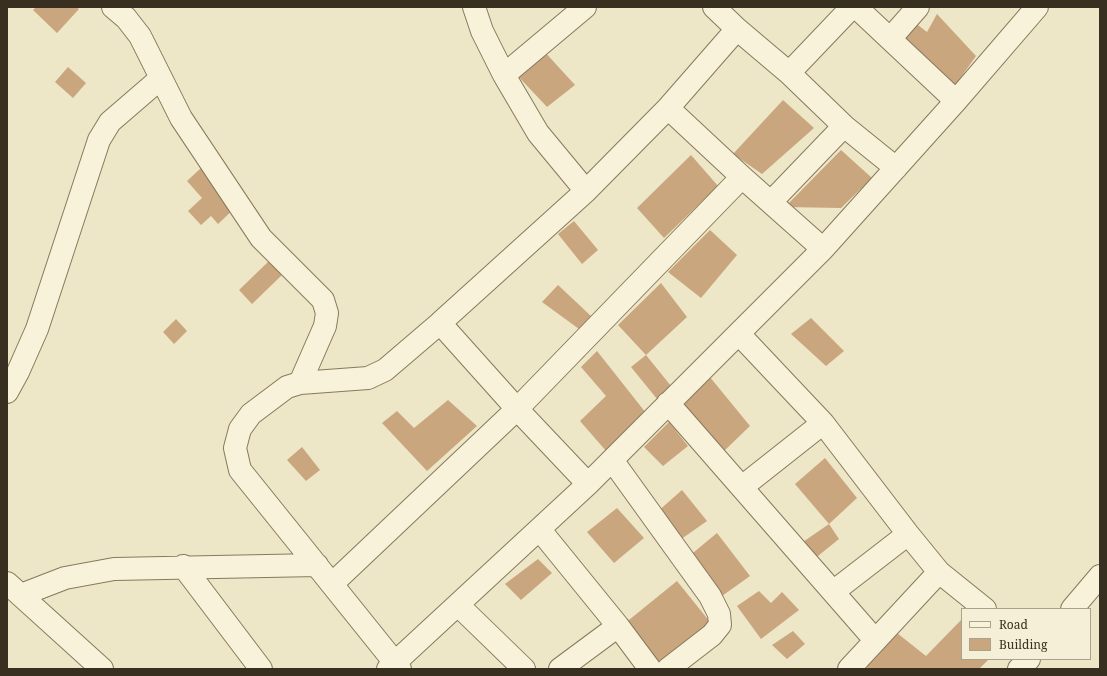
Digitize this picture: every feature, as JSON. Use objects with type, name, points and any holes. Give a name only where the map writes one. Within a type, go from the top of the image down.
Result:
[{"type":"street","points":[[113,7],[126,18],[140,36],[181,118],[261,238],[323,300],[327,313],[324,326],[300,383]]},
{"type":"street","points":[[474,7],[482,31],[504,75],[538,134],[586,191]]},
{"type":"street","points":[[504,75],[585,7]]},
{"type":"street","points":[[714,7],[737,29],[789,73],[844,126],[896,168]]},
{"type":"street","points":[[789,73],[852,7]]},
{"type":"street","points":[[856,7],[956,101]]},
{"type":"street","points":[[890,39],[918,7]]},
{"type":"street","points":[[737,29],[668,108],[586,191],[440,323],[384,370],[368,378],[300,383],[287,387],[251,414],[240,429],[235,448],[240,470],[332,584],[394,667],[588,484],[668,402],[739,334],[823,249],[956,101],[1037,7]]},
{"type":"street","points":[[7,392],[18,372],[37,329],[99,140],[110,122],[161,78]]},
{"type":"street","points":[[668,108],[742,177],[823,249]]},
{"type":"street","points":[[771,202],[844,126]]},
{"type":"street","points":[[332,584],[516,409],[742,177]]},
{"type":"street","points":[[440,323],[516,409],[588,484]]},
{"type":"street","points":[[739,334],[823,423],[939,572],[984,608]]},
{"type":"street","points":[[668,402],[875,640]]},
{"type":"street","points":[[742,487],[823,423]]},
{"type":"street","points":[[612,460],[710,596],[719,614],[720,625],[712,635],[668,669]]},
{"type":"street","points":[[540,530],[618,626],[650,669]]},
{"type":"street","points":[[833,592],[908,534]]},
{"type":"street","points":[[14,589],[114,569],[183,566],[317,565]]},
{"type":"street","points":[[183,566],[261,669]]},
{"type":"street","points":[[848,669],[939,572]]},
{"type":"street","points":[[1073,608],[1100,576]]},
{"type":"street","points":[[14,589],[102,669]]},
{"type":"street","points":[[458,605],[524,669]]},
{"type":"street","points":[[560,669],[618,626]]},
{"type":"street","points":[[1019,669],[1028,660]]},
{"type":"building","points":[[36,7],[76,7],[79,9],[57,33],[33,10]]},
{"type":"building","points":[[937,14],[976,56],[954,87],[901,35],[914,22],[927,32]]},
{"type":"building","points":[[543,50],[575,85],[547,107],[516,74]]},
{"type":"building","points":[[68,67],[86,83],[73,98],[55,82]]},
{"type":"building","points":[[783,100],[814,128],[762,174],[733,154]]},
{"type":"building","points":[[841,150],[872,178],[841,208],[785,207]]},
{"type":"building","points":[[691,155],[718,186],[664,238],[637,208]]},
{"type":"building","points":[[201,168],[236,207],[218,224],[211,216],[201,225],[188,211],[202,198],[187,181]]},
{"type":"building","points":[[574,221],[598,250],[582,264],[558,234]]},
{"type":"building","points":[[710,230],[737,255],[701,298],[668,272]]},
{"type":"building","points":[[269,261],[282,275],[252,304],[239,290]]},
{"type":"building","points":[[661,283],[687,317],[646,355],[618,325]]},
{"type":"building","points":[[558,285],[591,316],[579,329],[542,302]]},
{"type":"building","points":[[811,318],[844,351],[826,366],[791,334]]},
{"type":"building","points":[[176,319],[187,331],[174,344],[163,332]]},
{"type":"building","points":[[597,351],[646,413],[607,452],[580,421],[606,396],[581,367]]},
{"type":"building","points":[[646,355],[671,386],[657,399],[631,367]]},
{"type":"building","points":[[709,376],[750,426],[723,452],[681,402]]},
{"type":"building","points":[[448,400],[477,426],[427,471],[382,423],[397,411],[414,428]]},
{"type":"building","points":[[669,422],[688,446],[663,466],[644,447]]},
{"type":"building","points":[[302,447],[320,470],[306,481],[287,460]]},
{"type":"building","points":[[825,458],[857,498],[829,524],[795,484]]},
{"type":"building","points":[[682,490],[707,521],[677,542],[656,513]]},
{"type":"building","points":[[617,508],[644,538],[614,563],[587,532]]},
{"type":"building","points":[[829,524],[839,539],[813,560],[800,544]]},
{"type":"building","points":[[717,533],[750,576],[722,596],[688,557]]},
{"type":"building","points":[[538,559],[552,573],[521,600],[505,584]]},
{"type":"building","points":[[677,581],[710,622],[658,665],[624,624]]},
{"type":"building","points":[[759,591],[771,603],[782,592],[799,610],[761,639],[737,606]]},
{"type":"building","points":[[961,620],[961,660],[988,660],[979,669],[869,669],[862,663],[897,633],[926,656]]},
{"type":"building","points":[[793,631],[805,644],[787,659],[772,645]]}]
